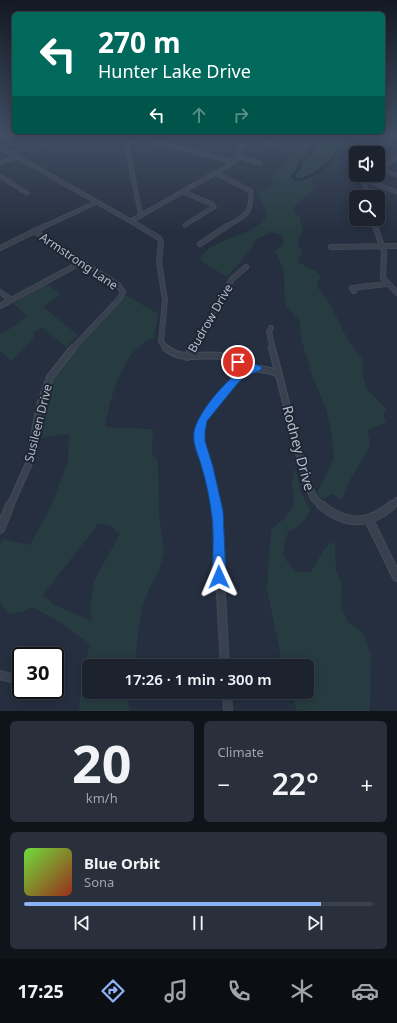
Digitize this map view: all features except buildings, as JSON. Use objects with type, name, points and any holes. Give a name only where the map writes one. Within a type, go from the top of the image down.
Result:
[{"type":"street","points":[[36,167],[131,221],[156,236],[161,242],[159,262],[166,300],[160,341],[171,353],[188,357],[216,355],[229,358],[246,366],[271,369],[278,374]]},
{"type":"street","points":[[131,167],[140,216]]},
{"type":"street","points":[[131,221],[226,167]]},
{"type":"street","points":[[385,172],[397,175]]},
{"type":"street","points":[[200,244],[224,227],[246,215],[250,210],[251,190],[216,173]]},
{"type":"street","points":[[0,176],[27,193]]},
{"type":"street","points":[[370,182],[397,192]]},
{"type":"street","points":[[183,192],[212,204],[214,207],[185,225]]},
{"type":"street","points":[[0,248],[96,202]]},
{"type":"street","points":[[375,226],[384,257],[382,277],[386,284],[397,293]]},
{"type":"street","name":"Armstrong Lane","points":[[34,231],[118,285],[123,292]]},
{"type":"street","points":[[331,247],[397,246]]},
{"type":"street","points":[[0,306],[82,262]]},
{"type":"street","name":"Budrow Drive","points":[[188,357],[232,279],[246,267]]},
{"type":"street","points":[[354,291],[352,288],[386,284]]},
{"type":"street","points":[[0,292],[11,300]]},
{"type":"street","name":"Susileen Drive","points":[[0,528],[29,463],[40,405],[50,377],[65,356],[121,297],[123,292]]},
{"type":"street","name":"Rodney Drive","points":[[271,328],[269,332],[278,374],[298,441],[309,490],[312,497],[323,508],[339,516],[369,520]]},
{"type":"street","points":[[225,659],[219,577],[218,511],[211,480],[199,441],[199,432],[203,419],[238,376],[238,367],[229,358]]},
{"type":"street","points":[[233,382],[241,374],[257,368]]},
{"type":"street","points":[[397,502],[369,520],[397,577]]},
{"type":"street","points":[[0,675],[12,678]]},
{"type":"street","points":[[227,699],[228,711]]},
{"type":"green space","points":[[324,167],[317,172],[312,178],[311,182],[316,187],[293,208],[293,211],[301,218],[300,222],[303,228],[298,243],[299,248],[302,251],[298,262],[317,272],[320,276],[317,287],[330,304],[349,342],[363,358],[363,378],[367,389],[387,410],[384,412],[384,418],[387,422],[367,432],[370,441],[369,448],[350,480],[342,500],[331,494],[326,498],[318,499],[316,495],[334,457],[332,437],[326,408],[313,378],[302,342],[299,320],[286,307],[284,273],[275,252],[284,243],[281,235],[271,232],[255,240],[252,248],[227,277],[203,262],[200,258],[206,251],[214,246],[251,230],[260,224],[267,216],[259,193],[270,186],[273,178],[271,175],[280,168]]},
{"type":"green space","points":[[47,284],[61,294],[43,307],[78,335],[66,347],[42,327],[34,332],[33,339],[11,361],[0,351],[0,334],[13,327],[27,316],[13,303]]},
{"type":"green space","points":[[126,295],[158,314],[154,338],[144,342],[135,351],[120,375],[110,403],[105,427],[153,429],[152,454],[158,461],[159,513],[164,553],[158,573],[149,588],[141,611],[135,659],[86,659],[90,644],[58,621],[32,607],[24,611],[9,614],[0,602],[0,545],[3,539],[30,545],[50,508],[68,462],[69,434],[42,438],[44,408],[46,396],[53,378],[71,353]],"holes":[[[98,524],[109,525],[120,534],[94,581],[90,608],[92,621],[54,605],[43,595]]]},
{"type":"green space","points":[[296,468],[300,489],[310,509],[307,517],[302,523],[288,532],[284,545],[285,558],[297,572],[310,572],[328,545],[331,542],[335,545],[336,570],[342,584],[341,605],[347,621],[363,633],[371,655],[370,711],[297,711],[293,699],[314,699],[314,659],[282,659],[267,589],[271,529],[286,517],[292,508],[293,474]]},
{"type":"green space","points":[[82,674],[82,699],[129,699],[128,705],[130,711],[79,711]]},
{"type":"waterway","points":[[300,167],[293,176],[296,180],[305,178],[323,167]]},
{"type":"route","points":[[219,577],[218,511],[208,467],[199,441],[199,432],[203,419],[233,382],[241,374],[257,368],[252,368],[238,362]]}]
